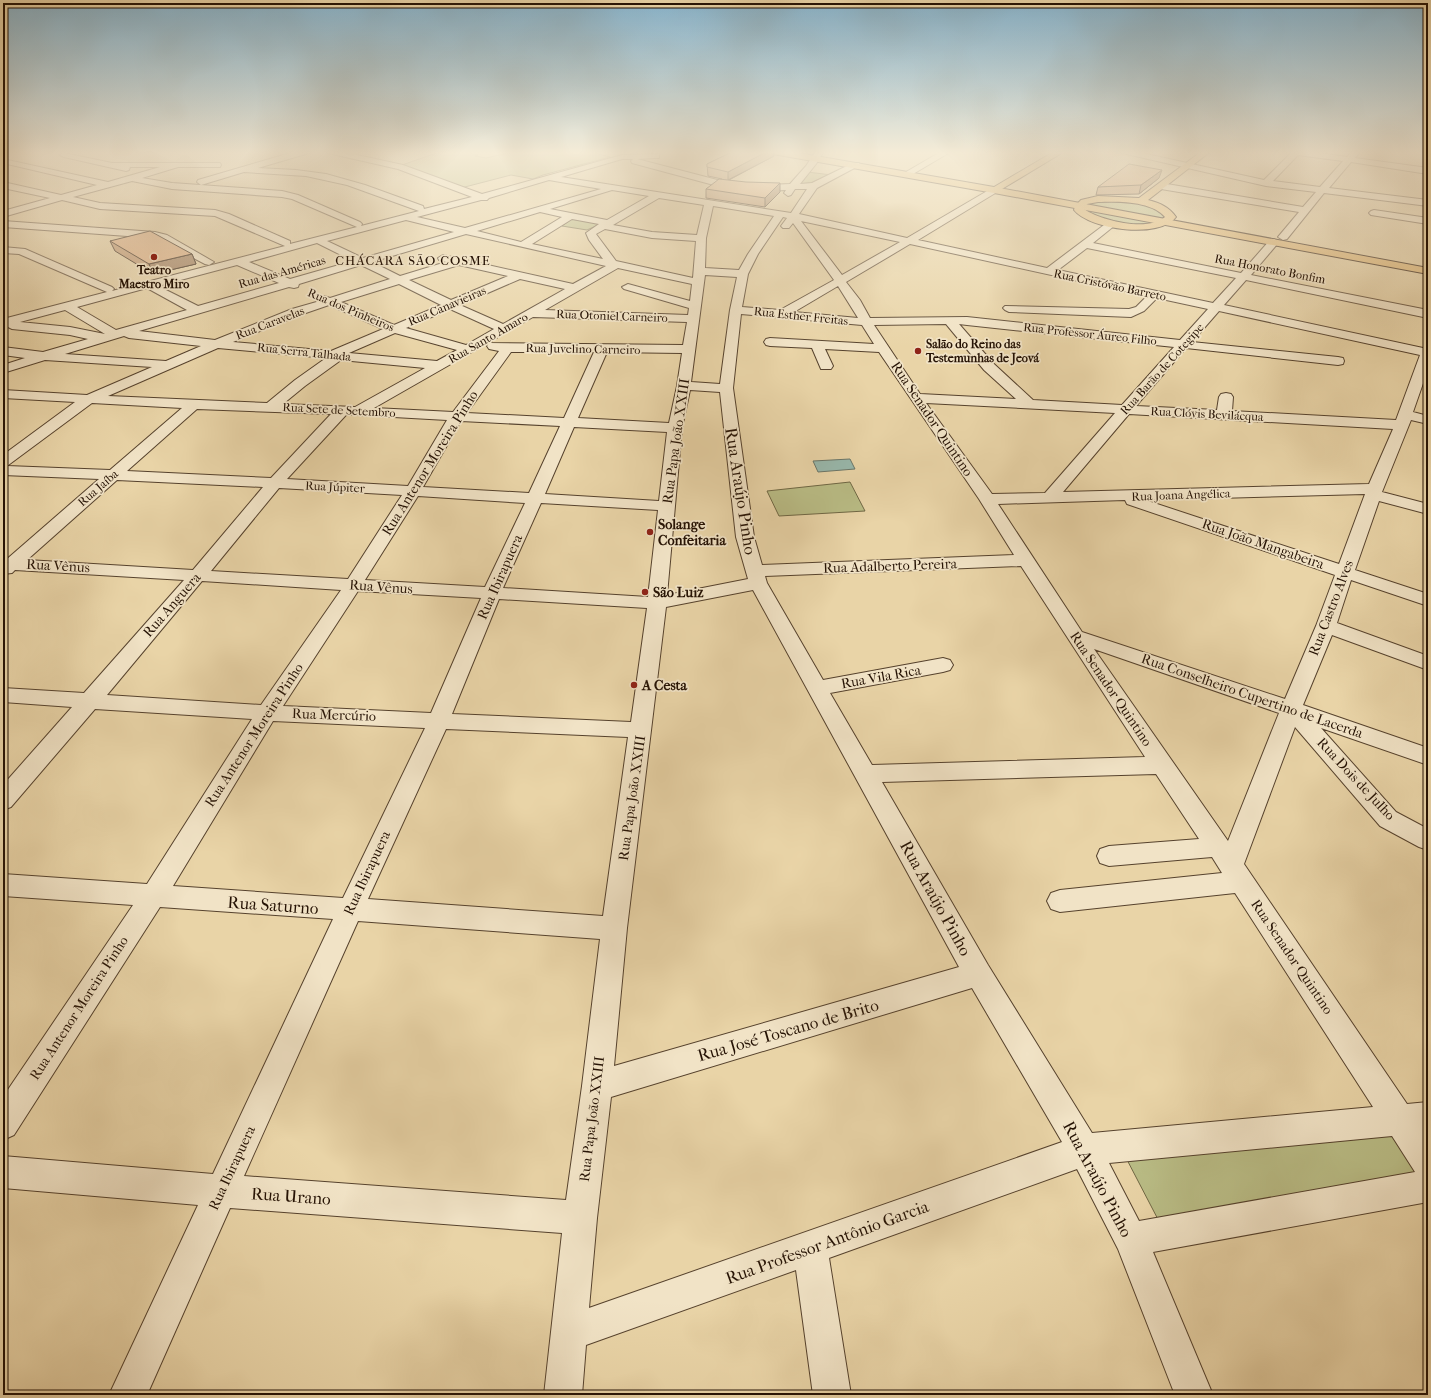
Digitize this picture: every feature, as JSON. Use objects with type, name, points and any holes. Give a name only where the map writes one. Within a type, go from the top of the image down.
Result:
[{"type":"main road","points":[[1087,216],[1112,224],[1139,226],[1168,220]]},
{"type":"main road","points":[[1148,216],[1278,240],[1428,271]]},
{"type":"main road","points":[[1278,240],[1428,263]]},
{"type":"street","points":[[227,216],[286,243]]},
{"type":"street","points":[[339,216],[357,224]]},
{"type":"street","points":[[153,281],[209,262],[389,216]]},
{"type":"street","name":"Rua das Américas","points":[[3,369],[40,356],[519,216]]},
{"type":"street","points":[[523,245],[570,216]]},
{"type":"street","points":[[571,216],[657,236],[701,238]]},
{"type":"street","points":[[614,264],[587,232],[607,225],[622,216]]},
{"type":"street","name":"Rua Papa João XXIII","points":[[563,1395],[580,1218],[597,1086],[614,928],[641,730],[676,428],[684,386],[694,312],[704,216]]},
{"type":"street","name":"Rua Araújo Pinho","points":[[780,216],[753,254],[743,274],[737,304],[726,388],[745,537],[756,577],[978,974],[1084,1150],[1131,1240],[1194,1395]]},
{"type":"street","points":[[780,235],[782,216]]},
{"type":"street","name":"Rua Senador Quintino","points":[[784,216],[839,280],[854,300],[866,322],[916,398],[987,499],[1076,636],[1230,865],[1414,1118],[1428,1163]]},
{"type":"street","name":"Rua Cristóvão Barreto","points":[[793,216],[909,240],[1216,308],[1428,352]]},
{"type":"street","points":[[773,326],[786,314],[839,280],[949,216]]},
{"type":"street","name":"Rua Barão de Cotegipe","points":[[1050,497],[1125,410],[1299,216]]},
{"type":"street","points":[[1396,216],[1428,221]]},
{"type":"street","points":[[5,318],[66,306],[132,286],[238,261],[405,217],[523,245],[614,264],[698,277],[743,274]]},
{"type":"street","points":[[4,252],[44,228],[65,220]]},
{"type":"street","points":[[3,224],[155,235],[163,237],[209,262]]},
{"type":"street","points":[[1048,272],[1112,224]]},
{"type":"street","points":[[555,225],[569,228]]},
{"type":"street","points":[[318,240],[451,305],[505,338]]},
{"type":"street","name":"Rua Honorato Bonfim","points":[[1084,244],[1428,314]]},
{"type":"street","points":[[408,249],[457,262],[574,288]]},
{"type":"street","points":[[4,252],[20,251],[108,289]]},
{"type":"street","name":"Rua dos Pinheiros","points":[[238,261],[303,289]]},
{"type":"street","name":"Rua Caravelas","points":[[88,399],[168,364],[296,312],[457,262]]},
{"type":"street","name":"Rua Santo Amaro","points":[[351,410],[440,365],[472,346],[505,338],[532,313],[614,264]]},
{"type":"street","points":[[737,304],[755,273]]},
{"type":"street","name":"Rua Canavieiras","points":[[271,407],[336,356],[394,329],[518,276]]},
{"type":"street","points":[[153,281],[196,310]]},
{"type":"street","points":[[5,318],[108,289],[132,286]]},
{"type":"street","points":[[628,288],[694,312]]},
{"type":"street","points":[[1009,308],[1131,313],[1140,309],[1155,294]]},
{"type":"street","name":"Rua dos Pinheiros","points":[[316,296],[394,329],[472,346]]},
{"type":"street","name":"Rua Esther Freitas","points":[[737,304],[786,314],[866,322]]},
{"type":"street","points":[[66,306],[113,335]]},
{"type":"street","name":"Rua Otoniel Carneiro","points":[[532,313],[694,312]]},
{"type":"street","name":"Rua Serra Talhada","points":[[5,318],[70,331],[440,365]]},
{"type":"street","points":[[949,320],[989,367],[1029,404]]},
{"type":"street","name":"Rua Professor Áureo Filho","points":[[866,322],[949,320],[1338,361]]},
{"type":"street","name":"Rua Juvelino Carneiro","points":[[472,346],[505,338],[602,349],[689,349]]},
{"type":"street","name":"Rua Antenor Moreira Pinho","points":[[3,1124],[153,896],[267,713],[353,585],[413,491],[505,338]]},
{"type":"street","points":[[770,342],[883,348]]},
{"type":"street","points":[[816,345],[826,366]]},
{"type":"street","name":"Rua Ibirapuera","points":[[128,1395],[350,910],[439,720],[534,498],[602,349]]},
{"type":"street","points":[[3,351],[40,356],[168,364]]},
{"type":"street","name":"Rua Castro Alves","points":[[1230,865],[1291,708],[1326,626],[1374,492],[1404,420],[1428,352]]},
{"type":"street","points":[[684,386],[726,388]]},
{"type":"street","name":"Rua Sete de Setembro","points":[[3,394],[194,405],[351,410],[676,428]]},
{"type":"street","points":[[1224,415],[1226,397]]},
{"type":"street","name":"Rua Clóvis Bevilácqua","points":[[916,398],[1224,415],[1428,420]]},
{"type":"street","points":[[3,462],[88,399]]},
{"type":"street","name":"Rua Jaíba","points":[[6,567],[194,405]]},
{"type":"street","name":"Rua Anguera","points":[[3,801],[199,574],[275,483],[351,410]]},
{"type":"street","name":"Rua Júpiter","points":[[3,470],[275,483],[667,506]]},
{"type":"street","name":"Rua Joana Angélica","points":[[987,499],[1374,492],[1428,509]]},
{"type":"street","name":"Rua João Mangabeira","points":[[1120,496],[1428,600]]},
{"type":"street","name":"Rua Adalberto Pereira","points":[[756,577],[1026,560]]},
{"type":"street","name":"Rua Vênus","points":[[6,567],[199,574],[492,594],[656,603],[756,577]]},
{"type":"street","points":[[1326,626],[1428,663]]},
{"type":"street","name":"Rua Conselheiro Cupertino de Lacerda","points":[[1076,636],[1291,708],[1428,757]]},
{"type":"street","name":"Rua Vila Rica","points":[[818,688],[943,665]]},
{"type":"street","name":"Rua Mercúrio","points":[[3,695],[267,713],[641,730]]},
{"type":"street","name":"Rua Dois de Julho","points":[[1291,708],[1388,819],[1428,840]]},
{"type":"street","points":[[866,774],[1163,765]]},
{"type":"street","points":[[1109,856],[1230,865]]},
{"type":"street","points":[[1060,901],[1230,865]]},
{"type":"street","name":"Rua Saturno","points":[[3,885],[614,928]]},
{"type":"street","name":"Rua José Toscano de Brito","points":[[597,1086],[978,974]]},
{"type":"street","name":"Rua Professor Antônio Garcia","points":[[570,1333],[1084,1150],[1414,1118]]},
{"type":"street","name":"Rua Urano","points":[[3,1172],[221,1191],[580,1218]]},
{"type":"street","points":[[1131,1240],[1428,1186]]},
{"type":"street","points":[[810,1248],[832,1395]]},
{"type":"green space","points":[[1091,216],[1165,216],[1169,219],[1139,226],[1093,219]]},
{"type":"green space","points":[[573,218],[600,224],[587,230],[562,226]]},
{"type":"green space","points":[[850,482],[865,511],[779,516],[767,491]]},
{"type":"green space","points":[[1411,1127],[1428,1176],[1163,1229],[1124,1154]]},
{"type":"shaded area","points":[[850,459],[855,469],[818,472],[813,461]]},
{"type":"building","points":[[150,231],[192,254],[149,264],[110,241]]},
{"type":"place","name":"Teatro Maestro Miro","points":[[154,257]]},
{"type":"place","name":"Salão do Reino das Testemunhas de Jeová","points":[[918,351]]},
{"type":"place","name":"Solange Confeitaria","points":[[650,532]]},
{"type":"place","name":"São Luiz","points":[[645,592]]},
{"type":"place","name":"A Cesta","points":[[634,685]]},
{"type":"district","name":"CHÁCARA SÃO COSME","points":[[413,260]]}]
